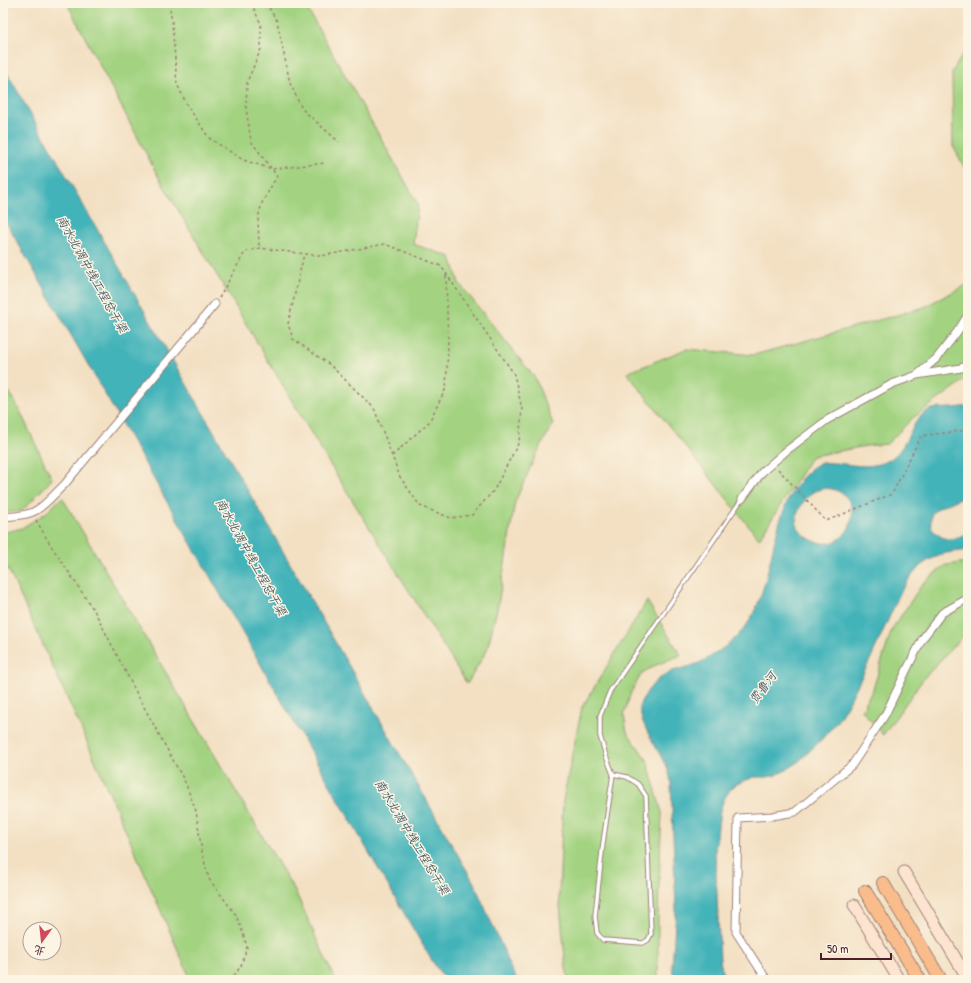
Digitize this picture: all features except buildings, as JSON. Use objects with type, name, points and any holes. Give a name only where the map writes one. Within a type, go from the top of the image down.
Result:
[{"type":"highway","points":[[883,883],[941,980]]},
{"type":"highway","points":[[865,892],[920,980]]},
{"type":"main road","points":[[904,872],[968,979]]},
{"type":"main road","points":[[854,905],[899,980]]},
{"type":"street","points":[[3,517],[35,511],[48,501],[64,485],[215,304]]},
{"type":"street","points":[[917,375],[936,358],[957,332],[968,315]]},
{"type":"street","points":[[742,500],[762,472],[786,451],[827,420],[892,384],[917,375],[961,368],[968,365]]},
{"type":"street","points":[[767,980],[736,932],[738,818],[772,816],[795,812],[852,765],[885,715],[923,638],[942,613],[968,599]]},
{"type":"lane","points":[[613,774],[626,777],[638,784],[646,796],[651,934],[648,940],[643,943],[603,940],[597,933],[595,916],[603,843],[613,774],[600,736],[600,716],[610,691],[742,500]]},
{"type":"path","points":[[169,3],[177,84],[187,105],[209,138],[243,160],[272,169],[326,163]]},
{"type":"path","points":[[251,3],[261,24],[261,49],[247,82],[246,108],[251,141],[277,176],[262,203],[258,218],[259,248]]},
{"type":"path","points":[[266,3],[277,21],[290,83],[302,109],[339,142]]},
{"type":"path","points":[[215,304],[245,252],[259,248],[321,256],[385,244],[441,266],[514,374],[522,409],[519,442],[494,490],[472,515],[451,518],[420,506],[400,477],[374,408],[330,365],[294,339],[288,324],[304,254]]},
{"type":"path","points":[[392,456],[429,422],[446,388],[448,347],[446,274]]},
{"type":"path","points":[[773,463],[826,521],[892,494],[921,436],[968,430]]},
{"type":"path","points":[[31,512],[50,544],[95,612],[134,689],[185,782],[196,811],[202,854],[209,879],[236,915],[247,947],[241,966],[231,980]]},
{"type":"green space","points":[[67,3],[304,3],[418,204],[413,244],[451,257],[459,283],[535,378],[553,424],[535,457],[515,502],[498,605],[487,650],[467,684],[329,463],[159,178]]},
{"type":"green space","points":[[968,46],[968,174],[953,146],[952,72]]},
{"type":"green space","points":[[968,284],[968,380],[965,380],[914,417],[887,444],[866,446],[812,456],[759,539],[627,373],[686,349],[754,355],[922,308]]},
{"type":"green space","points":[[3,382],[18,407],[52,479],[22,511],[3,513]]},
{"type":"green space","points":[[62,497],[296,893],[335,980],[191,980],[80,726],[3,558],[3,533],[22,528],[47,512]]},
{"type":"green space","points":[[968,562],[968,636],[962,637],[924,678],[883,735],[862,710],[873,689],[892,629],[923,583],[946,565]]},
{"type":"green space","points":[[647,601],[681,655],[656,665],[642,673],[631,692],[624,715],[627,732],[647,760],[662,813],[658,911],[658,980],[569,980],[566,968],[559,896],[563,800],[582,707]]},
{"type":"water","name":"南水北调中线工程总干渠","points":[[3,66],[473,881],[507,961],[517,980],[445,980],[429,956],[383,877],[3,217]]},
{"type":"water","name":"贾鲁河","points":[[968,406],[968,494],[940,507],[932,513],[931,520],[935,532],[944,538],[954,538],[968,533],[968,550],[946,553],[929,560],[920,566],[909,579],[901,591],[870,660],[848,704],[838,720],[821,740],[797,763],[786,770],[776,775],[767,777],[753,777],[735,785],[730,790],[724,799],[720,810],[715,851],[720,960],[724,980],[674,980],[672,966],[676,911],[671,783],[666,765],[642,718],[640,711],[641,701],[655,682],[662,677],[673,671],[705,660],[726,646],[744,629],[757,605],[764,586],[779,523],[786,504],[796,486],[811,470],[820,463],[870,466],[882,463],[891,459],[898,452],[916,422],[929,410]],"holes":[[[825,488],[840,492],[849,500],[852,511],[851,523],[845,533],[836,541],[824,543],[810,539],[804,535],[797,525],[796,520],[799,509],[807,498],[813,492]]]}]
